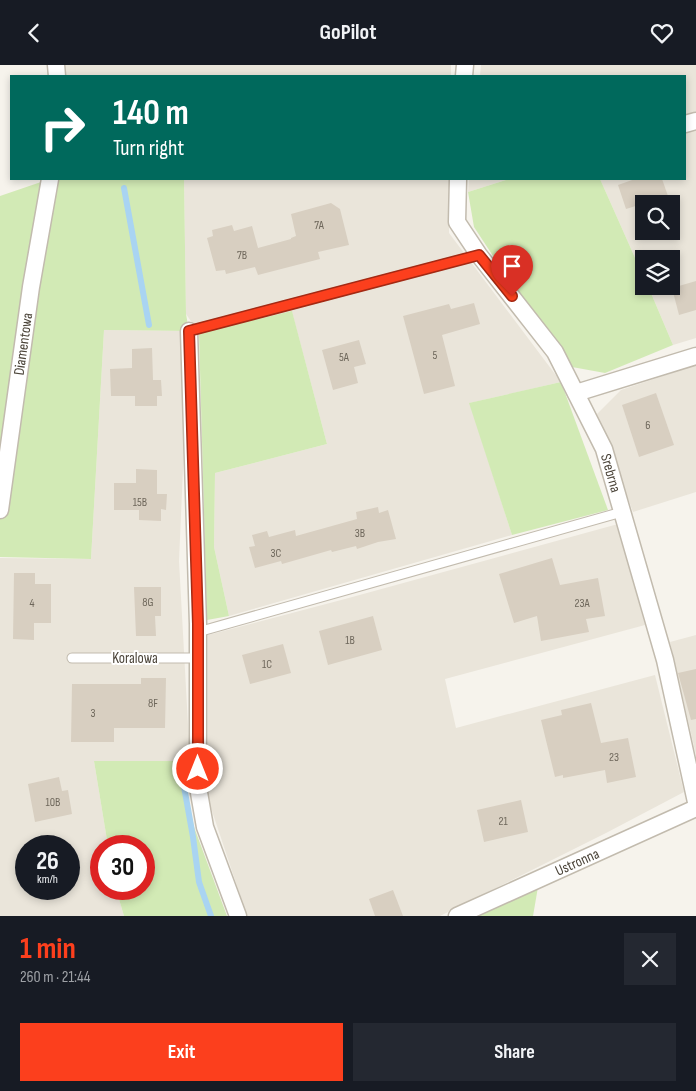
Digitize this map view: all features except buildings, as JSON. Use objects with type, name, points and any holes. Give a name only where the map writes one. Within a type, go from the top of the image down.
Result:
[{"type":"street","name":"Diamentowa","points":[[0,510],[31,287],[50,180]]},
{"type":"street","name":"Srebrna","points":[[458,180],[457,222],[479,255],[555,352],[604,449],[664,660],[696,802]]},
{"type":"street","points":[[189,331],[198,632],[198,787],[205,827],[238,916]]},
{"type":"street","points":[[576,393],[696,356]]},
{"type":"street","name":"Ustronna","points":[[458,916],[696,808]]},
{"type":"lane","points":[[189,331],[479,255]]},
{"type":"lane","points":[[198,632],[622,512]]},
{"type":"lane","name":"Koralowa","points":[[72,658],[198,659]]},
{"type":"shaded area","points":[[64,65],[451,65],[451,75],[65,75]]},
{"type":"shaded area","points":[[481,65],[696,65],[696,338],[673,345],[652,295],[680,295],[680,250],[635,250],[635,258],[600,180],[686,180],[686,75],[480,75]]},
{"type":"shaded area","points":[[184,180],[449,180],[449,233],[561,382],[470,403],[512,535],[229,616],[214,547],[215,473],[327,444],[292,312],[199,333],[186,314]]},
{"type":"shaded area","points":[[469,180],[506,180],[468,192]]},
{"type":"shaded area","points":[[104,330],[189,331],[179,561],[190,761],[94,761],[106,835],[90,835],[90,900],[119,900],[124,916],[0,916],[0,558],[91,559]]},
{"type":"shaded area","points":[[696,365],[696,492],[633,512],[597,414],[621,390]]},
{"type":"shaded area","points":[[618,524],[645,625],[445,679],[456,728],[655,675],[684,792],[440,916],[247,916],[208,799],[208,635]]},
{"type":"shaded area","points":[[696,635],[696,755],[670,642]]},
{"type":"green space","points":[[41,180],[184,180],[186,314],[189,331],[104,330],[91,559],[0,557],[0,196],[41,182]]},
{"type":"green space","points":[[506,180],[600,180],[635,258],[635,295],[652,295],[673,345],[605,373],[572,367],[474,227],[468,192]]},
{"type":"green space","points":[[292,311],[327,444],[215,473],[214,547],[229,616],[207,620],[199,333]]},
{"type":"green space","points":[[561,382],[608,510],[512,535],[469,403]]},
{"type":"green space","points":[[94,761],[190,761],[186,788],[194,827],[227,916],[124,916],[119,900],[155,900],[155,835],[106,835]]},
{"type":"green space","points":[[538,887],[533,916],[476,916]]},
{"type":"waterway","points":[[124,188],[149,325]]},
{"type":"waterway","points":[[180,764],[199,882],[211,916]]},
{"type":"route","points":[[198,769],[198,624],[189,331],[479,255],[512,296]]}]
